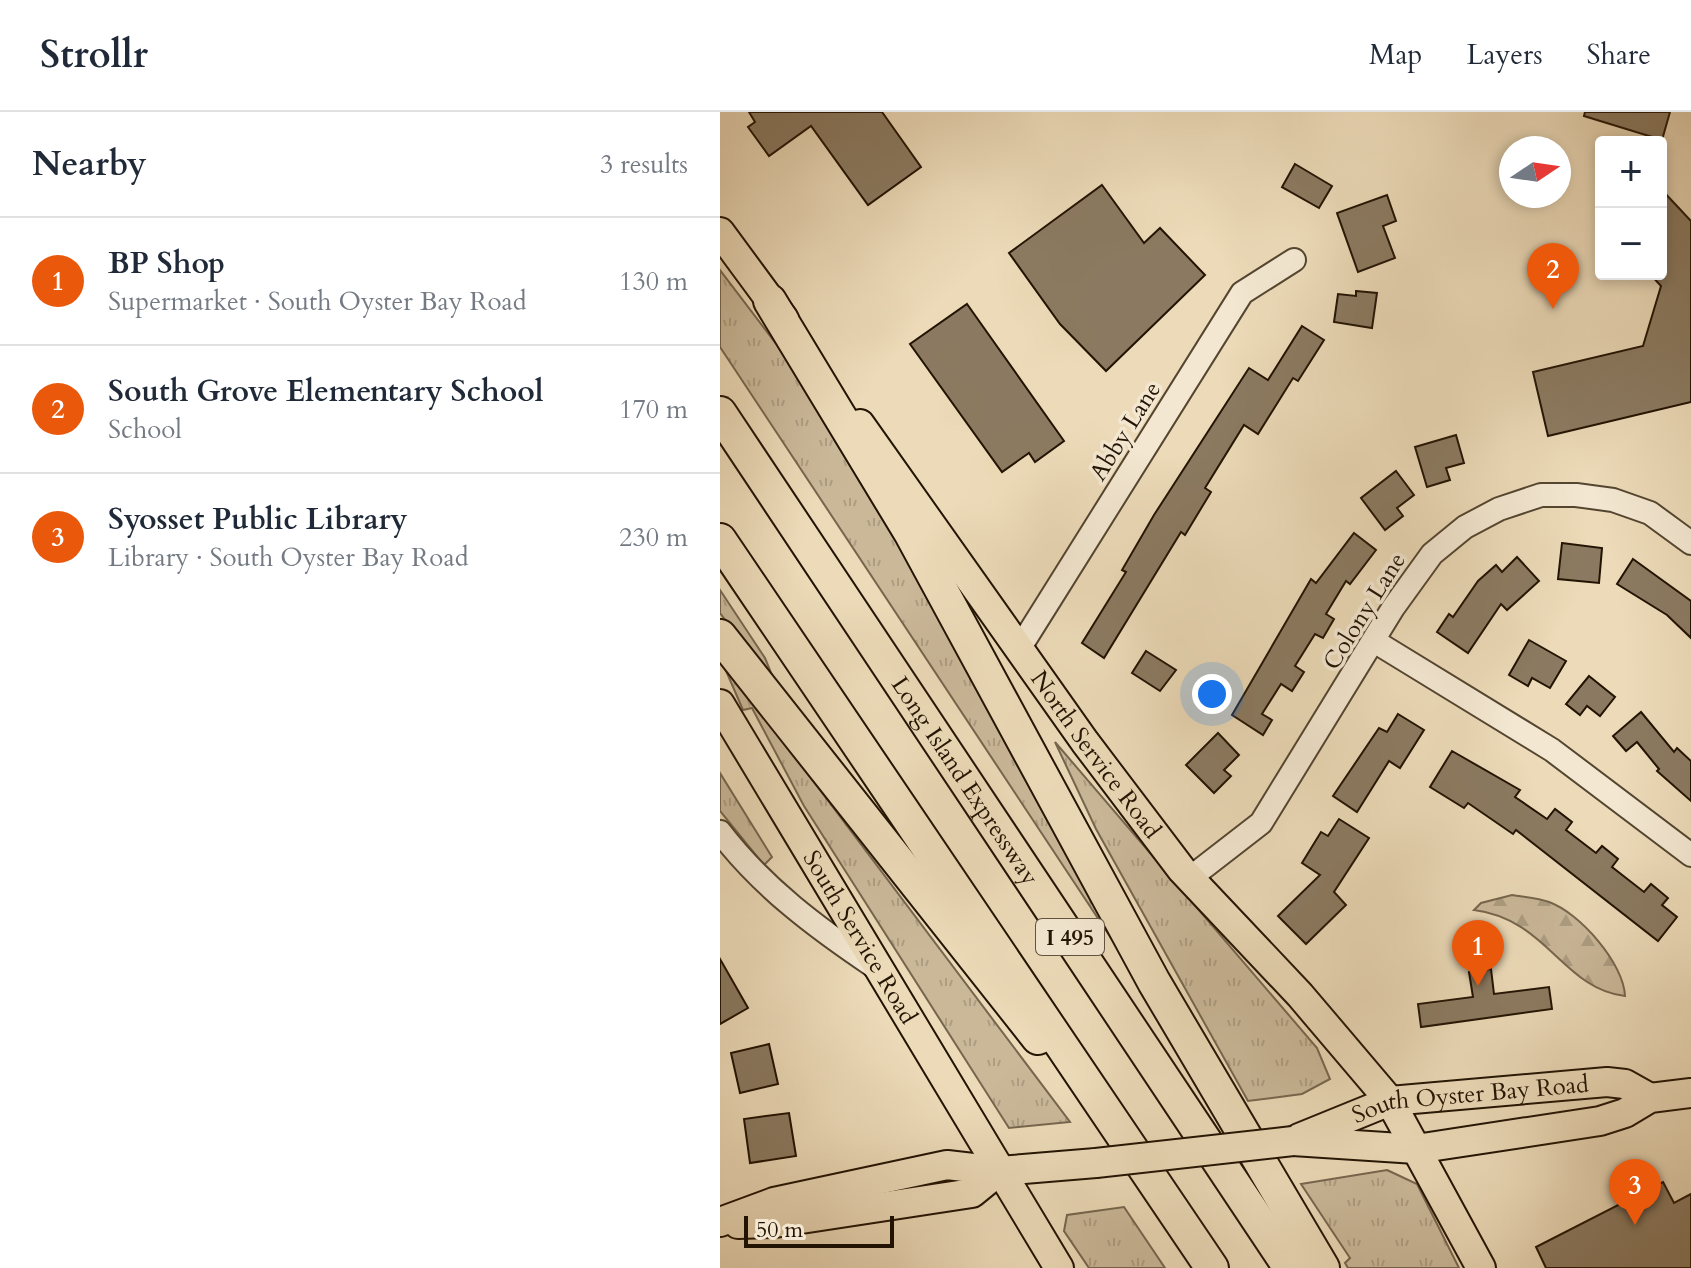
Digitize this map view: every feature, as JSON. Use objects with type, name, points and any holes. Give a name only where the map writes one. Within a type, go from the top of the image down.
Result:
[{"type":"highway","points":[[770,301],[911,534],[1154,982],[1323,1268]]},
{"type":"highway","name":"Long Island Expressway","points":[[720,413],[1290,1268]]},
{"type":"highway","name":"I 495","points":[[720,540],[1212,1268]]},
{"type":"highway","points":[[720,636],[1029,1031],[1089,1082]]},
{"type":"main road","name":"North Service Road","points":[[720,232],[1085,742],[1190,878],[1300,995],[1390,1101],[1481,1268]]},
{"type":"main road","name":"South Service Road","points":[[720,704],[1059,1268]]},
{"type":"main road","name":"South Oyster Bay Road","points":[[1293,1141],[1390,1101],[1607,1082],[1625,1084],[1650,1098]]},
{"type":"main road","name":"South Oyster Bay Road","points":[[720,1223],[774,1202],[947,1165],[999,1171],[1293,1141],[1416,1149],[1600,1121],[1625,1113],[1650,1098],[1691,1093]]},
{"type":"street","name":"Abby Lane","points":[[1019,649],[1242,293],[1294,260]]},
{"type":"street","name":"Colony Lane","points":[[1190,878],[1261,823],[1432,554],[1465,527],[1499,509],[1541,495],[1613,500],[1650,513],[1691,543]]},
{"type":"street","points":[[1374,641],[1552,750],[1691,855]]},
{"type":"street","points":[[720,832],[757,875],[814,926],[880,970]]},
{"type":"green space","points":[[720,270],[780,349],[884,505],[1146,991],[720,347]]},
{"type":"green space","points":[[720,590],[765,658],[772,675],[758,664],[720,613]]},
{"type":"green space","points":[[720,657],[1070,1122],[1009,1128],[804,806],[752,708],[743,710]]},
{"type":"green space","points":[[1055,742],[1317,1048],[1330,1079],[1302,1094],[1248,1101],[1096,829]]},
{"type":"green space","points":[[720,773],[772,857],[764,865],[720,811]]},
{"type":"green space","points":[[1512,895],[1549,902],[1574,917],[1609,955],[1623,983],[1625,996],[1604,991],[1586,981],[1520,926],[1499,916],[1474,910],[1481,903]]},
{"type":"green space","points":[[1387,1170],[1417,1184],[1459,1268],[1348,1268],[1345,1263],[1350,1258],[1301,1184]]},
{"type":"green space","points":[[1124,1207],[1165,1268],[1089,1268],[1064,1231],[1067,1215]]},
{"type":"building","points":[[749,112],[882,112],[921,167],[868,205],[811,126],[769,156],[748,127],[755,122]]},
{"type":"building","points":[[1585,112],[1670,112],[1663,136],[1649,136],[1584,116]]},
{"type":"building","points":[[1295,164],[1332,186],[1319,208],[1282,187]]},
{"type":"building","points":[[1102,185],[1144,243],[1160,228],[1205,275],[1106,371],[1060,324],[1009,253]]},
{"type":"building","points":[[1387,195],[1396,221],[1383,226],[1395,258],[1358,272],[1337,213]]},
{"type":"building","points":[[1667,195],[1691,221],[1691,402],[1548,436],[1533,372],[1643,346],[1661,286],[1656,280],[1667,280]]},
{"type":"building","points":[[1356,291],[1377,293],[1372,328],[1334,322],[1338,294],[1356,296]]},
{"type":"building","points":[[967,304],[1064,441],[1035,462],[1029,453],[1002,472],[910,344]]},
{"type":"building","points":[[1302,326],[1324,340],[1298,381],[1293,378],[1258,434],[1244,425],[1205,488],[1211,492],[1185,535],[1181,532],[1104,658],[1082,643],[1126,572],[1122,570],[1154,515],[1249,368],[1268,380]]},
{"type":"building","points":[[1456,435],[1464,463],[1446,468],[1450,480],[1427,487],[1415,447]]},
{"type":"building","points":[[1396,471],[1414,495],[1397,508],[1403,516],[1385,530],[1361,498]]},
{"type":"building","points":[[1354,533],[1376,550],[1350,584],[1346,581],[1326,614],[1334,619],[1323,638],[1315,634],[1295,666],[1304,672],[1292,691],[1281,684],[1262,714],[1272,720],[1263,735],[1232,715],[1311,579],[1316,583]]},
{"type":"building","points":[[1562,543],[1602,548],[1599,583],[1558,579]]},
{"type":"building","points":[[1517,557],[1539,581],[1507,610],[1501,604],[1468,653],[1437,632],[1449,614],[1453,617],[1478,581],[1496,565],[1502,572]]},
{"type":"building","points":[[1633,559],[1691,601],[1691,638],[1667,615],[1617,584]]},
{"type":"building","points":[[1529,640],[1566,661],[1550,688],[1532,678],[1528,686],[1509,675]]},
{"type":"building","points":[[1146,651],[1176,670],[1160,691],[1132,673]]},
{"type":"building","points":[[1589,676],[1615,697],[1600,716],[1587,706],[1580,715],[1566,704]]},
{"type":"building","points":[[1641,712],[1674,752],[1677,748],[1691,761],[1691,801],[1657,771],[1659,769],[1637,742],[1626,751],[1613,736]]},
{"type":"building","points":[[1398,714],[1424,730],[1400,768],[1389,761],[1357,812],[1333,796],[1379,728],[1387,732]]},
{"type":"building","points":[[1218,733],[1239,755],[1224,770],[1231,776],[1214,793],[1186,765]]},
{"type":"building","points":[[1452,751],[1520,790],[1515,797],[1547,819],[1555,809],[1572,822],[1566,830],[1596,853],[1602,846],[1618,859],[1612,867],[1644,892],[1651,884],[1668,898],[1662,905],[1677,917],[1658,941],[1516,830],[1513,834],[1468,803],[1464,808],[1430,787]]},
{"type":"building","points":[[1339,819],[1369,838],[1334,892],[1346,905],[1306,944],[1278,916],[1320,875],[1302,863],[1321,832],[1328,836]]},
{"type":"building","points":[[720,959],[748,1008],[720,1024]]},
{"type":"building","points":[[1491,969],[1494,994],[1549,987],[1552,1009],[1421,1027],[1418,1004],[1473,997],[1469,972]]},
{"type":"building","points":[[769,1044],[778,1084],[740,1093],[731,1053]]},
{"type":"building","points":[[789,1113],[796,1156],[750,1163],[744,1119]]},
{"type":"building","points":[[1663,1182],[1674,1203],[1691,1194],[1691,1268],[1546,1268],[1536,1247]]},
{"type":"place","name":"South Grove Elementary School","points":[[1553,309]]},
{"type":"place","name":"BP Shop","points":[[1478,986]]},
{"type":"place","name":"Syosset Public Library","points":[[1635,1225]]}]
